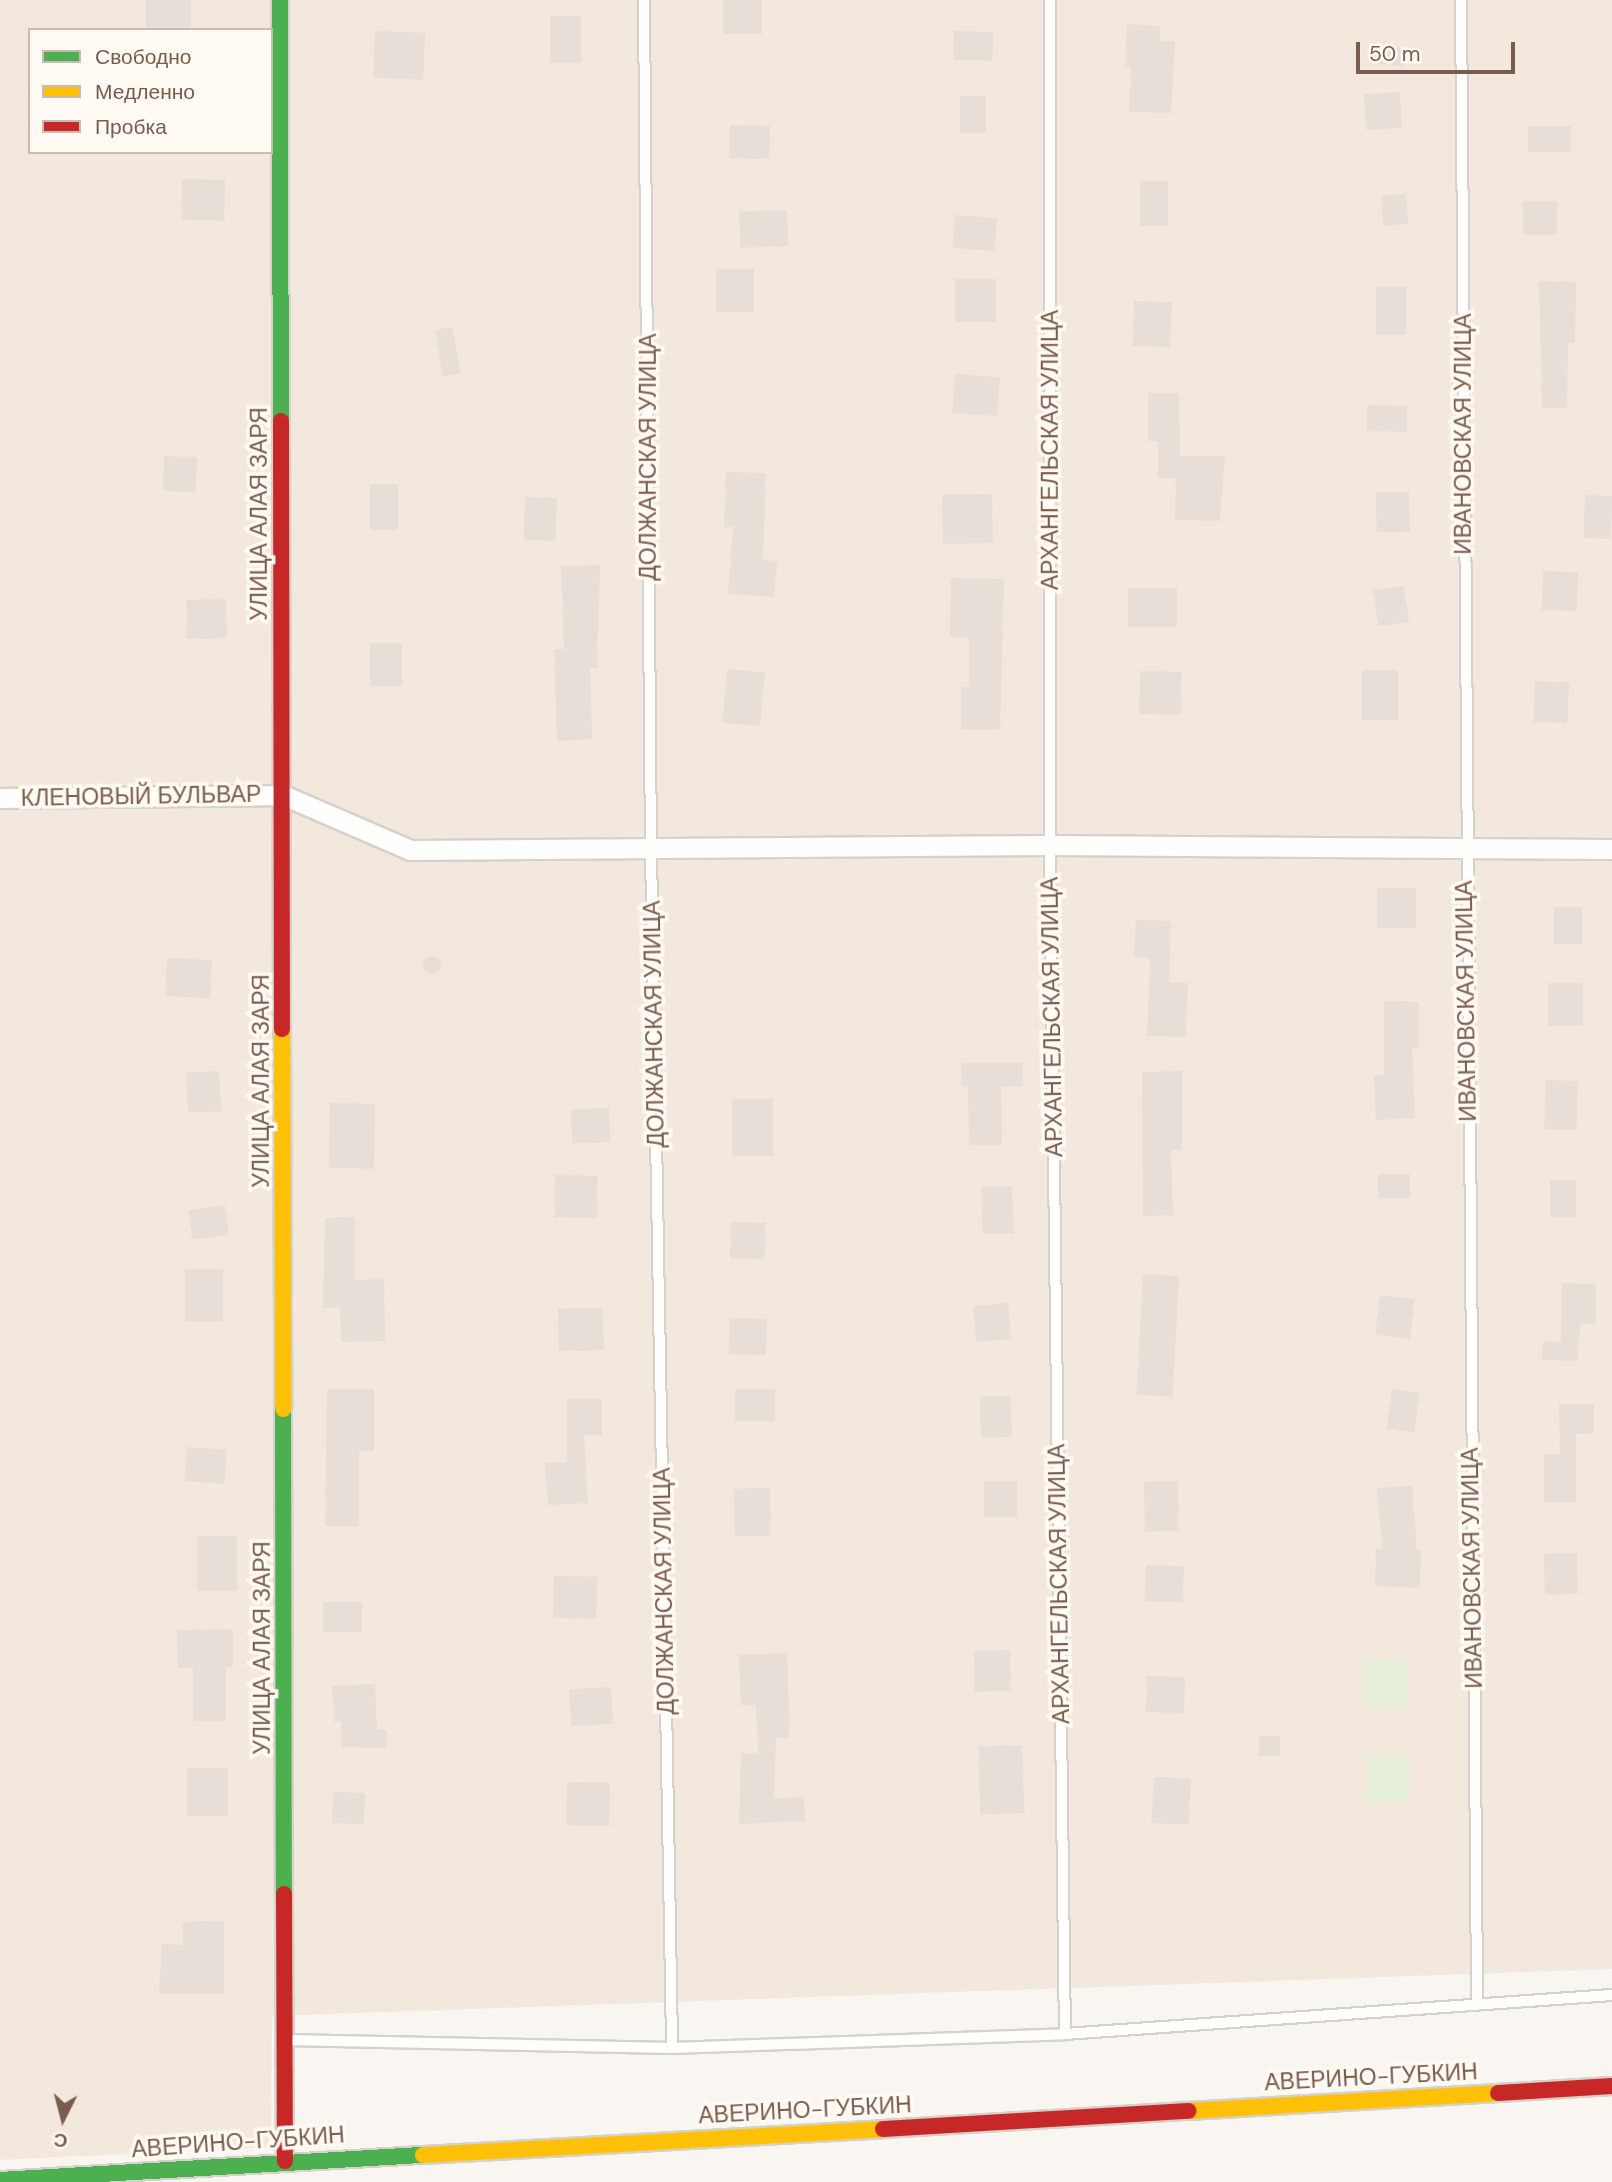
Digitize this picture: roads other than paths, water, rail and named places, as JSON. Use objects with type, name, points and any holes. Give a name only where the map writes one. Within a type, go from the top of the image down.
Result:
[{"type":"street","name":"УЛИЦА АЛАЯ ЗАРЯ","points":[[280,0],[285,2161]]},
{"type":"street","name":"КЛЕНОВЫЙ БУЛЬВАР","points":[[0,797],[283,795]]},
{"type":"street","points":[[283,795],[410,850],[651,851],[1050,845],[1464,845],[1612,849]]},
{"type":"street","name":"АВЕРИНО-ГУБКИН","points":[[0,2180],[285,2161],[1612,2086]]},
{"type":"lane","name":"ДОЛЖАНСКАЯ УЛИЦА","points":[[644,0],[651,851],[672,2048]]},
{"type":"lane","name":"АРХАНГЕЛЬСКАЯ УЛИЦА","points":[[1050,0],[1050,845],[1065,2034]]},
{"type":"lane","name":"ИВАНОВСКАЯ УЛИЦА","points":[[1461,0],[1464,845],[1477,2003]]},
{"type":"lane","points":[[285,2040],[672,2048],[1065,2034],[1477,2003],[1612,1996]]}]
